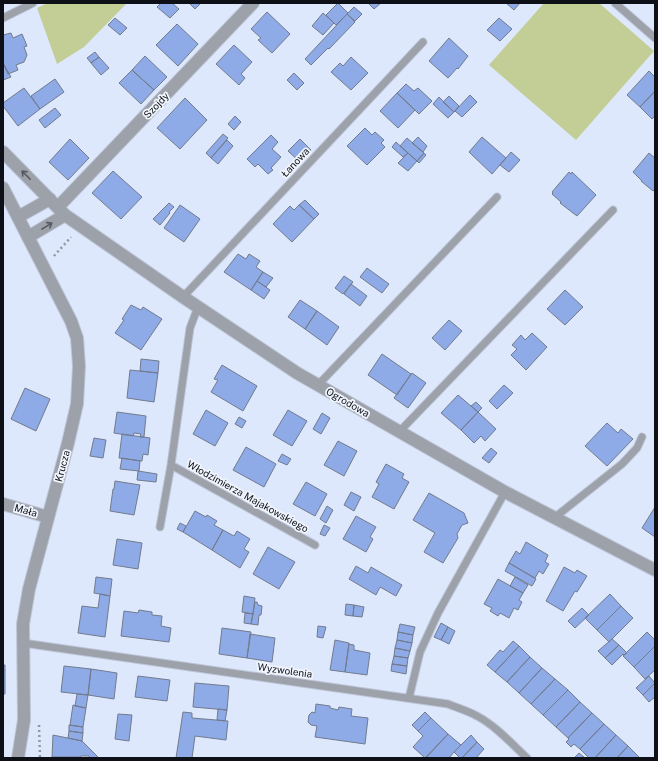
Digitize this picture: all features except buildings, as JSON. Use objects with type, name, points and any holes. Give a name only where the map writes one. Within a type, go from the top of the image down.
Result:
[{"type":"street","name":"Szojdy","points":[[57,207],[254,3]]},
{"type":"street","name":"Ogrodowa","points":[[3,152],[57,207],[183,297],[297,373],[505,492],[655,570]]},
{"type":"street","name":"Krucza","points":[[3,188],[71,320],[77,338],[79,366],[77,404],[29,589],[23,624],[24,720],[18,758]]},
{"type":"street","points":[[18,217],[57,207]]},
{"type":"street","points":[[28,237],[57,207]]},
{"type":"street","name":"Mała","points":[[3,504],[48,517]]},
{"type":"lane","points":[[3,18],[32,3]]},
{"type":"lane","points":[[615,3],[655,38]]},
{"type":"lane","name":"Łanowa","points":[[183,297],[423,42]]},
{"type":"lane","points":[[318,385],[497,197]]},
{"type":"lane","points":[[399,432],[613,210]]},
{"type":"lane","name":"Włodzimierza Majakowskiego","points":[[160,527],[171,464],[190,328],[198,307]]},
{"type":"lane","points":[[554,518],[622,464],[637,448],[642,437]]},
{"type":"lane","name":"Włodzimierza Majakowskiego","points":[[171,464],[315,546]]},
{"type":"lane","points":[[409,698],[420,652],[428,633],[505,492]]},
{"type":"lane","name":"Wyzwolenia","points":[[24,643],[448,704],[473,714],[494,728],[527,758]]},
{"type":"path","points":[[54,256],[74,234]]},
{"type":"green space","points":[[47,3],[127,3],[84,47],[57,64],[37,8]]},
{"type":"green space","points":[[544,3],[599,3],[654,51],[576,140],[489,65]]}]
